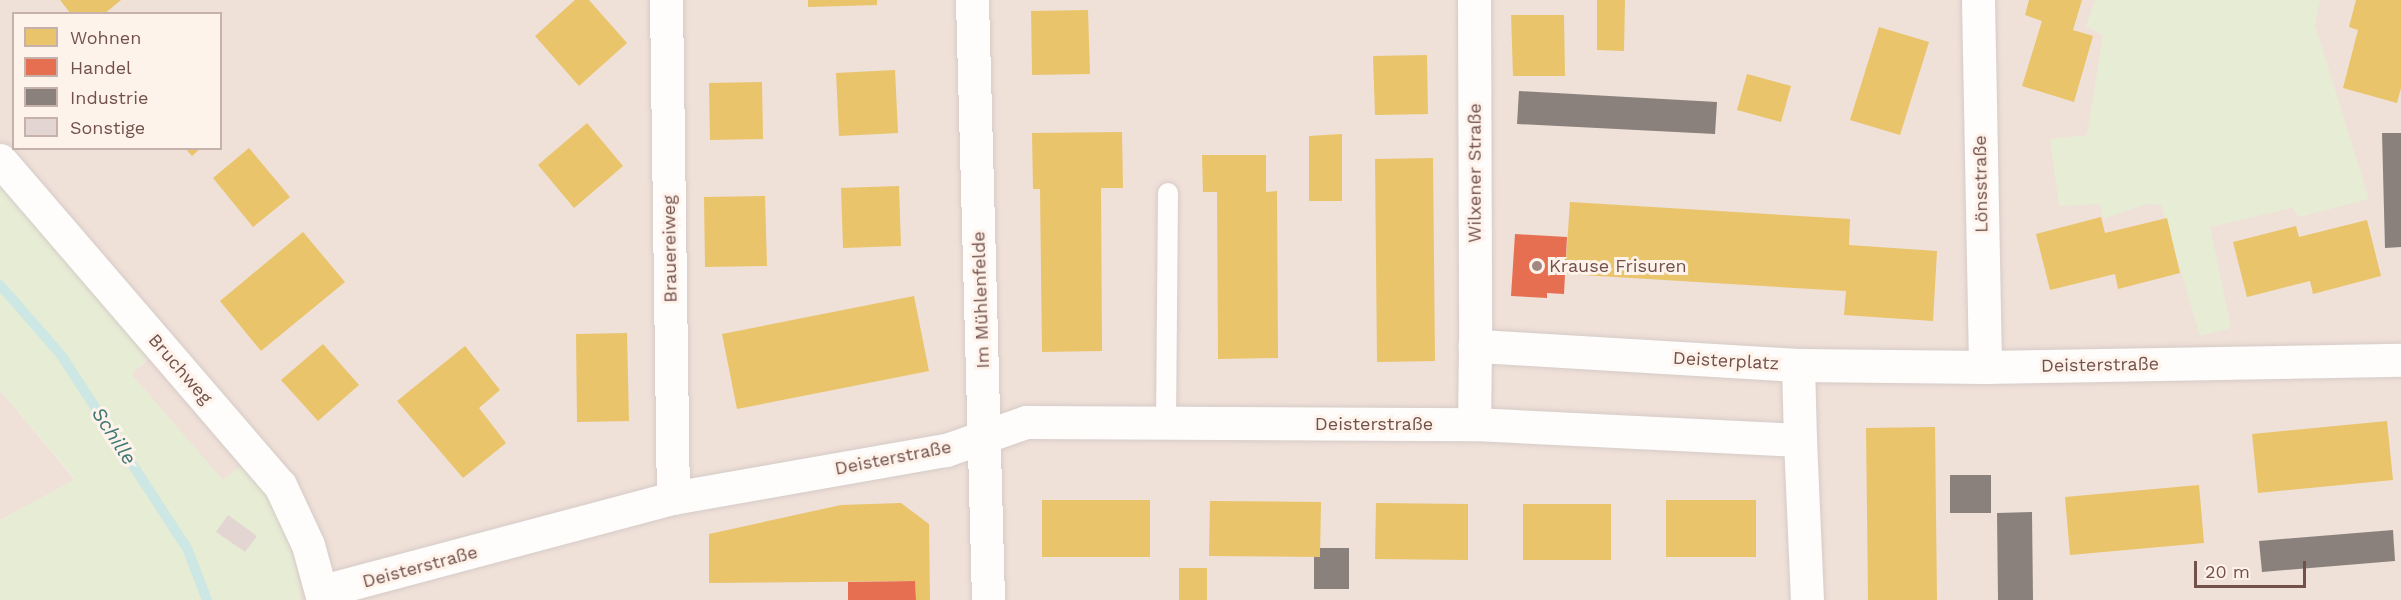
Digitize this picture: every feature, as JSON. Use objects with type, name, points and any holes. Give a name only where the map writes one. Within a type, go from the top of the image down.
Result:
[{"type":"street","name":"Brauereiweg","points":[[666,0],[673,498]]},
{"type":"street","name":"Im Mühlenfelde","points":[[972,0],[986,436],[988,600]]},
{"type":"street","name":"Wilxener Straße","points":[[1474,0],[1475,346]]},
{"type":"street","name":"Lönsstraße","points":[[1978,0],[1985,367]]},
{"type":"street","name":"Bruchweg","points":[[0,160],[280,485],[308,545],[323,595]]},
{"type":"street","name":"Deisterplatz","points":[[1475,346],[1798,365],[1807,600]]},
{"type":"street","points":[[1475,346],[1474,424],[1800,440]]},
{"type":"street","name":"Deisterstraße","points":[[1798,365],[1985,367],[2401,360]]},
{"type":"street","name":"Deisterstraße","points":[[323,595],[673,498],[946,450],[1026,422],[1474,424]]},
{"type":"lane","points":[[1166,423],[1168,193]]},
{"type":"shaded area","points":[[0,0],[2401,0],[2401,600],[301,600],[285,529],[223,481],[131,374],[153,355],[0,176]]},
{"type":"shaded area","points":[[0,390],[75,480],[0,520]]},
{"type":"green space","points":[[2095,0],[2320,0],[2315,25],[2369,199],[2299,217],[2292,208],[2210,227],[2231,328],[2200,336],[2161,205],[2147,204],[2103,219],[2100,204],[2059,206],[2050,139],[2087,135],[2103,35],[2086,26]]},
{"type":"green space","points":[[0,176],[153,354],[131,374],[223,480],[245,462],[272,499],[296,564],[301,600],[0,600],[0,520],[75,479],[0,390]]},
{"type":"building: Wohnen","points":[[60,0],[121,0],[106,12],[69,12]]},
{"type":"building: Wohnen","points":[[575,0],[589,0],[627,43],[579,86],[535,36]]},
{"type":"building: Wohnen","points":[[808,0],[877,0],[877,5],[808,7]]},
{"type":"building: Wohnen","points":[[1597,0],[1625,0],[1624,51],[1597,50]]},
{"type":"building: Wohnen","points":[[2029,0],[2082,0],[2073,30],[2093,36],[2074,102],[2022,86],[2042,21],[2025,15]]},
{"type":"building: Wohnen","points":[[2356,0],[2401,0],[2401,88],[2397,103],[2343,88],[2358,30],[2349,27]]},
{"type":"building: Wohnen","points":[[1088,10],[1090,74],[1032,75],[1031,11]]},
{"type":"building: Wohnen","points":[[1511,15],[1564,15],[1565,76],[1513,76]]},
{"type":"building: Wohnen","points":[[1879,27],[1929,42],[1900,135],[1850,120]]},
{"type":"building: Wohnen","points":[[1427,55],[1428,114],[1375,115],[1373,56]]},
{"type":"building: Wohnen","points":[[895,70],[898,133],[839,136],[836,73]]},
{"type":"building: Wohnen","points":[[1747,74],[1791,86],[1781,122],[1737,110]]},
{"type":"building: Wohnen","points":[[762,82],[763,139],[710,140],[709,83]]},
{"type":"building: Wohnen","points":[[587,123],[623,166],[574,208],[538,165]]},
{"type":"building: Wohnen","points":[[1122,132],[1123,188],[1101,188],[1102,351],[1042,352],[1040,189],[1033,189],[1032,133]]},
{"type":"building: Wohnen","points":[[1342,134],[1342,201],[1309,201],[1309,136]]},
{"type":"building: Wohnen","points":[[249,148],[290,197],[253,227],[213,178]]},
{"type":"building: Wohnen","points":[[187,150],[199,150],[192,156]]},
{"type":"building: Wohnen","points":[[1202,155],[1266,155],[1266,192],[1277,191],[1278,358],[1218,359],[1217,192],[1203,192]]},
{"type":"building: Wohnen","points":[[1433,158],[1435,361],[1377,362],[1375,159]]},
{"type":"building: Wohnen","points":[[899,186],[901,246],[843,248],[841,188]]},
{"type":"building: Wohnen","points":[[765,196],[767,266],[705,267],[704,197]]},
{"type":"building: Wohnen","points":[[1570,202],[1850,219],[1849,245],[1937,251],[1933,321],[1844,315],[1846,291],[1565,274]]},
{"type":"building: Wohnen","points":[[2101,217],[2105,233],[2167,218],[2180,273],[2118,289],[2115,274],[2050,290],[2036,234]]},
{"type":"building: Wohnen","points":[[2367,220],[2381,276],[2313,294],[2310,281],[2247,297],[2233,242],[2296,226],[2299,237]]},
{"type":"building: Wohnen","points":[[303,232],[345,282],[261,351],[220,301]]},
{"type":"building: Wohnen","points":[[914,296],[929,371],[737,409],[722,334]]},
{"type":"building: Wohnen","points":[[627,333],[629,421],[577,422],[576,334]]},
{"type":"building: Wohnen","points":[[323,344],[359,385],[318,421],[281,380]]},
{"type":"building: Wohnen","points":[[465,346],[500,390],[479,408],[506,443],[463,478],[397,401]]},
{"type":"building: Wohnen","points":[[2387,421],[2393,480],[2258,493],[2252,434]]},
{"type":"building: Wohnen","points":[[1935,427],[1937,600],[1868,600],[1866,428]]},
{"type":"building: Wohnen","points":[[2199,485],[2204,543],[2070,555],[2065,497]]},
{"type":"building: Wohnen","points":[[1042,500],[1150,500],[1150,557],[1042,557]]},
{"type":"building: Wohnen","points":[[1666,500],[1756,500],[1756,557],[1666,557]]},
{"type":"building: Wohnen","points":[[1210,501],[1321,502],[1320,557],[1209,556]]},
{"type":"building: Wohnen","points":[[901,503],[929,524],[930,600],[916,600],[915,581],[709,583],[709,534],[841,505]]},
{"type":"building: Wohnen","points":[[1376,503],[1468,504],[1468,560],[1375,559]]},
{"type":"building: Wohnen","points":[[1523,504],[1611,504],[1611,560],[1523,560]]},
{"type":"building: Wohnen","points":[[1179,568],[1207,568],[1207,600],[1179,600]]},
{"type":"building: Handel","points":[[1515,234],[1567,237],[1564,294],[1547,293],[1547,298],[1511,296]]},
{"type":"building: Handel","points":[[915,581],[916,600],[848,600],[848,582]]},
{"type":"building: Industrie","points":[[1519,91],[1717,102],[1715,134],[1517,124]]},
{"type":"building: Industrie","points":[[2382,133],[2401,133],[2401,247],[2385,248]]},
{"type":"building: Industrie","points":[[1950,475],[1991,475],[1991,513],[1950,513]]},
{"type":"building: Industrie","points":[[2032,512],[2033,600],[1998,600],[1997,513]]},
{"type":"building: Industrie","points":[[2393,530],[2395,561],[2262,572],[2259,541]]},
{"type":"building: Industrie","points":[[1320,548],[1349,548],[1349,589],[1314,589],[1314,557],[1320,557]]},
{"type":"building: Sonstige","points":[[228,515],[257,536],[245,552],[216,532]]},
{"type":"waterway","name":"Schille","points":[[0,285],[61,355],[187,548],[207,600]]},
{"type":"place","name":"Krause Frisuren","points":[[1537,266]]}]
